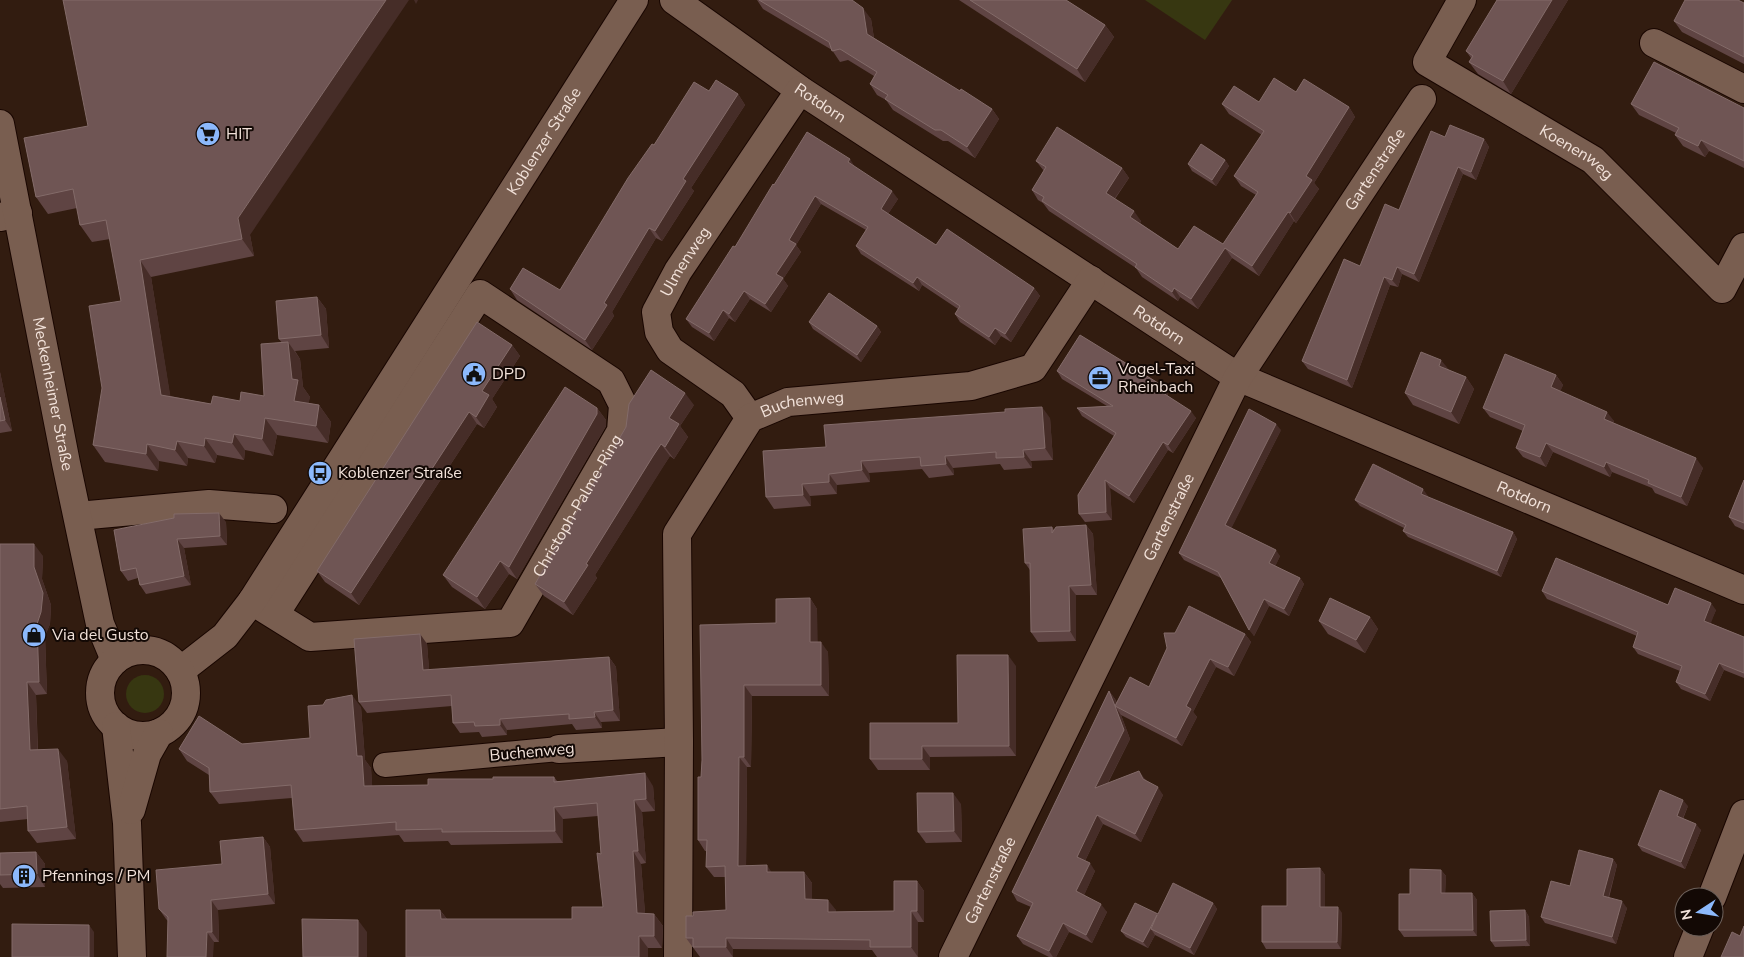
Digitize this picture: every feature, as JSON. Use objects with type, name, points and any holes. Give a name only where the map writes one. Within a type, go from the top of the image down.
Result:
[{"type":"street","name":"Koblenzer Straße","points":[[180,671],[263,608],[456,279],[634,0]]},
{"type":"street","name":"Rotdorn","points":[[674,0],[800,90],[1238,377],[1744,590]]},
{"type":"street","name":"Koenenweg","points":[[1462,0],[1426,62],[1593,160],[1722,289],[1744,247]]},
{"type":"street","points":[[1654,43],[1744,89]]},
{"type":"street","name":"Ulmenweg","points":[[750,418],[733,394],[670,350],[659,332],[656,312],[678,271],[800,90]]},
{"type":"street","name":"Gartenstraße","points":[[953,957],[1238,377],[1422,99]]},
{"type":"street","name":"Meckenheimer Straße","points":[[0,124],[9,215],[78,516],[100,624],[115,660]]},
{"type":"street","points":[[263,608],[480,294],[456,279]]},
{"type":"street","name":"Buchenweg","points":[[678,957],[679,742],[677,534],[750,418],[788,402],[971,386],[1033,368],[1091,280]]},
{"type":"street","name":"Christoph-Palme-Ring","points":[[263,608],[310,637],[510,623],[621,431],[623,405],[611,381],[480,294]]},
{"type":"street","points":[[78,516],[209,504],[273,509]]},
{"type":"street","points":[[143,649],[158,652],[171,660],[180,671],[186,685],[185,700],[181,714],[172,725],[159,733],[137,735],[116,726],[106,715],[101,701],[101,686],[106,672],[115,660],[128,652],[143,649]]},
{"type":"street","points":[[116,726],[128,823],[132,957]]},
{"type":"street","points":[[128,823],[147,754],[159,733]]},
{"type":"street","name":"Buchenweg","points":[[386,765],[559,749],[679,742]]},
{"type":"street","points":[[1716,887],[1744,814]]},
{"type":"street","points":[[1688,957],[1696,937]]},
{"type":"shaded area","points":[[1145,0],[1232,0],[1205,40]]},
{"type":"shaded area","points":[[145,675],[159,680],[164,694],[159,708],[145,713],[131,708],[126,694],[131,680]]},
{"type":"building","name":"HIT","points":[[63,0],[386,0],[238,218],[242,239],[140,260],[161,395],[211,404],[213,396],[240,401],[241,392],[264,396],[261,344],[288,342],[292,379],[298,380],[294,401],[319,405],[316,426],[265,418],[262,439],[234,434],[232,443],[205,438],[204,446],[177,441],[175,450],[147,444],[146,454],[93,445],[102,388],[89,306],[121,301],[106,220],[80,225],[73,189],[36,197],[24,138],[88,126]]},
{"type":"building","points":[[759,0],[852,0],[863,8],[867,34],[992,109],[967,147],[941,130],[935,130],[885,99],[888,95],[870,84],[877,72],[840,49],[832,51],[829,42]]},
{"type":"building","points":[[970,0],[1066,0],[1105,25],[1077,69]]},
{"type":"building","points":[[1497,0],[1552,0],[1503,81],[1469,62],[1473,56],[1466,51]]},
{"type":"building","points":[[1685,0],[1738,0],[1744,3],[1744,57],[1674,21]]},
{"type":"building","points":[[1654,62],[1744,108],[1744,161],[1701,140],[1698,146],[1675,135],[1679,128],[1631,104]]},
{"type":"building","points":[[1274,78],[1296,92],[1304,79],[1349,107],[1306,176],[1312,180],[1252,266],[1225,248],[1191,299],[1174,288],[1172,292],[1135,267],[1137,264],[1042,201],[1044,197],[1032,190],[1046,167],[1036,161],[1057,127],[1122,168],[1106,193],[1134,211],[1130,217],[1178,249],[1194,226],[1223,244],[1258,192],[1234,176],[1264,131],[1222,104],[1234,86],[1259,102]]},
{"type":"building","points":[[716,80],[738,94],[683,179],[686,181],[655,231],[649,228],[604,303],[607,305],[585,340],[510,289],[523,268],[560,290],[628,178],[652,144],[654,145],[694,82],[709,91]]},
{"type":"building","points":[[1450,125],[1484,139],[1471,172],[1458,167],[1414,274],[1397,267],[1392,280],[1384,277],[1347,380],[1302,361],[1344,259],[1360,266],[1385,204],[1399,210],[1431,131],[1445,137]]},
{"type":"building","points":[[807,132],[850,159],[848,162],[892,191],[881,209],[936,245],[947,229],[1034,288],[1005,334],[995,328],[989,337],[955,314],[960,306],[917,277],[913,283],[856,246],[868,227],[815,196],[789,240],[796,244],[776,274],[783,278],[765,304],[744,291],[729,314],[723,310],[709,333],[686,319],[733,246],[735,247]]},
{"type":"building","points":[[1201,144],[1225,160],[1212,180],[1188,164]]},
{"type":"building","points":[[829,293],[877,326],[857,355],[809,322]]},
{"type":"building","points":[[317,297],[321,335],[279,339],[276,301]]},
{"type":"building","points":[[477,322],[512,345],[482,391],[489,395],[476,417],[469,412],[351,593],[317,571]]},
{"type":"building","points":[[1080,335],[1163,386],[1160,391],[1191,411],[1168,445],[1163,442],[1129,496],[1105,480],[1106,512],[1079,514],[1078,495],[1116,433],[1077,408],[1113,406],[1057,371]]},
{"type":"building","points":[[1421,352],[1441,360],[1439,366],[1466,377],[1451,412],[1405,393]]},
{"type":"building","points":[[1505,354],[1556,375],[1551,387],[1607,412],[1604,419],[1696,458],[1681,497],[1648,483],[1649,480],[1606,462],[1604,467],[1546,443],[1540,457],[1516,448],[1525,425],[1483,408]]},
{"type":"building","points":[[651,370],[685,393],[669,418],[679,424],[665,447],[661,444],[653,456],[564,602],[535,584],[626,427],[629,404]]},
{"type":"building","points":[[565,387],[597,408],[597,414],[509,567],[500,561],[477,597],[443,575]]},
{"type":"building","points":[[0,397],[5,420],[0,421]]},
{"type":"building","points":[[1042,407],[1045,448],[1023,450],[1024,457],[996,458],[996,452],[945,456],[946,464],[921,466],[920,457],[861,461],[862,470],[829,474],[829,482],[802,484],[803,495],[766,497],[763,451],[826,447],[824,425],[1005,412],[1005,409]]},
{"type":"building","points":[[1249,409],[1276,424],[1225,525],[1276,550],[1269,563],[1300,578],[1284,609],[1264,599],[1249,630],[1218,572],[1179,553]]},
{"type":"building","points":[[1373,464],[1423,489],[1421,494],[1513,532],[1497,571],[1403,531],[1406,525],[1355,500]]},
{"type":"building","points":[[1744,480],[1744,523],[1729,517]]},
{"type":"building","points":[[219,513],[220,536],[177,539],[184,576],[140,585],[136,568],[121,571],[114,530],[174,518],[174,514]]},
{"type":"building","points":[[1086,525],[1091,585],[1069,586],[1070,631],[1031,632],[1030,563],[1025,563],[1023,529],[1052,527],[1052,533],[1056,527]]},
{"type":"building","points":[[0,544],[34,544],[34,567],[43,593],[41,612],[37,624],[39,682],[27,682],[30,750],[58,749],[67,827],[28,831],[27,806],[0,809]]},
{"type":"building","points":[[1556,558],[1668,605],[1675,588],[1711,603],[1704,621],[1744,637],[1744,673],[1719,663],[1705,694],[1676,682],[1682,666],[1633,647],[1638,632],[1542,591]]},
{"type":"building","points":[[810,598],[810,642],[821,642],[821,685],[744,685],[744,757],[739,757],[738,866],[767,865],[767,872],[804,872],[805,899],[828,900],[828,912],[894,911],[894,881],[917,881],[917,911],[911,911],[911,947],[870,947],[870,940],[726,938],[726,947],[693,947],[693,938],[686,938],[686,916],[693,916],[693,912],[726,910],[725,866],[706,867],[707,840],[698,840],[698,777],[701,777],[702,760],[700,625],[776,623],[776,599]]},
{"type":"building","points":[[1330,598],[1370,617],[1356,640],[1319,621]]},
{"type":"building","points":[[1189,606],[1245,634],[1228,667],[1210,659],[1186,706],[1191,709],[1176,738],[1115,706],[1130,677],[1149,687],[1167,648],[1164,633],[1175,633]]},
{"type":"building","points":[[420,634],[423,670],[609,657],[613,710],[594,712],[595,717],[569,719],[569,714],[500,719],[500,725],[475,726],[474,722],[453,723],[451,695],[359,702],[354,639]]},
{"type":"building","points":[[957,655],[1008,655],[1009,746],[922,746],[922,759],[870,759],[870,723],[958,723]]},
{"type":"building","points":[[1109,691],[1124,730],[1095,788],[1139,771],[1143,779],[1158,787],[1135,834],[1097,815],[1077,857],[1090,863],[1076,891],[1101,904],[1086,935],[1063,923],[1049,951],[1017,936],[1033,903],[1012,892]]},
{"type":"building","points":[[352,695],[357,756],[362,756],[364,786],[428,785],[428,779],[493,779],[493,777],[554,777],[554,782],[645,773],[646,799],[634,800],[638,851],[633,851],[637,913],[654,914],[654,936],[639,936],[639,957],[406,957],[406,910],[440,910],[441,919],[572,919],[572,907],[603,907],[597,853],[601,854],[597,803],[554,807],[555,831],[442,832],[442,829],[396,830],[396,822],[295,830],[291,785],[210,792],[209,768],[179,749],[199,716],[242,744],[310,738],[308,706],[323,705],[326,700]]},
{"type":"building","points":[[1660,790],[1683,800],[1677,816],[1696,824],[1681,862],[1638,845]]},
{"type":"building","points":[[917,793],[953,793],[954,831],[918,832]]},
{"type":"building","points":[[263,837],[268,894],[211,900],[212,932],[207,932],[206,957],[167,957],[168,917],[159,909],[156,870],[222,864],[220,841]]},
{"type":"building","points":[[1579,850],[1613,859],[1603,896],[1622,901],[1612,937],[1541,917],[1551,881],[1570,886]]},
{"type":"building","points":[[36,852],[37,874],[0,875],[0,853]]},
{"type":"building","points":[[1320,868],[1320,907],[1338,907],[1337,942],[1262,942],[1262,906],[1287,906],[1287,869]]},
{"type":"building","points":[[1410,869],[1441,870],[1441,893],[1472,893],[1473,930],[1399,930],[1399,894],[1410,894]]},
{"type":"building","points":[[1173,883],[1213,903],[1190,948],[1151,929],[1157,915],[1143,942],[1121,931],[1135,903],[1158,914]]},
{"type":"building","points":[[1525,910],[1526,940],[1491,941],[1490,911]]},
{"type":"building","points":[[302,919],[358,920],[358,957],[303,957]]},
{"type":"building","points":[[12,924],[89,925],[89,957],[12,957]]},
{"type":"building","points":[[1744,926],[1744,957],[1721,957],[1732,932],[1740,936]]},
{"type":"place","name":"HIT","points":[[208,134]]},
{"type":"place","name":"DPD","points":[[474,374]]},
{"type":"place","name":"Vogel-Taxi Rheinbach","points":[[1100,378]]},
{"type":"place","name":"Koblenzer Straße","points":[[320,473]]},
{"type":"place","name":"Via del Gusto","points":[[34,635]]},
{"type":"place","name":"Pfennings / PM","points":[[24,876]]}]
